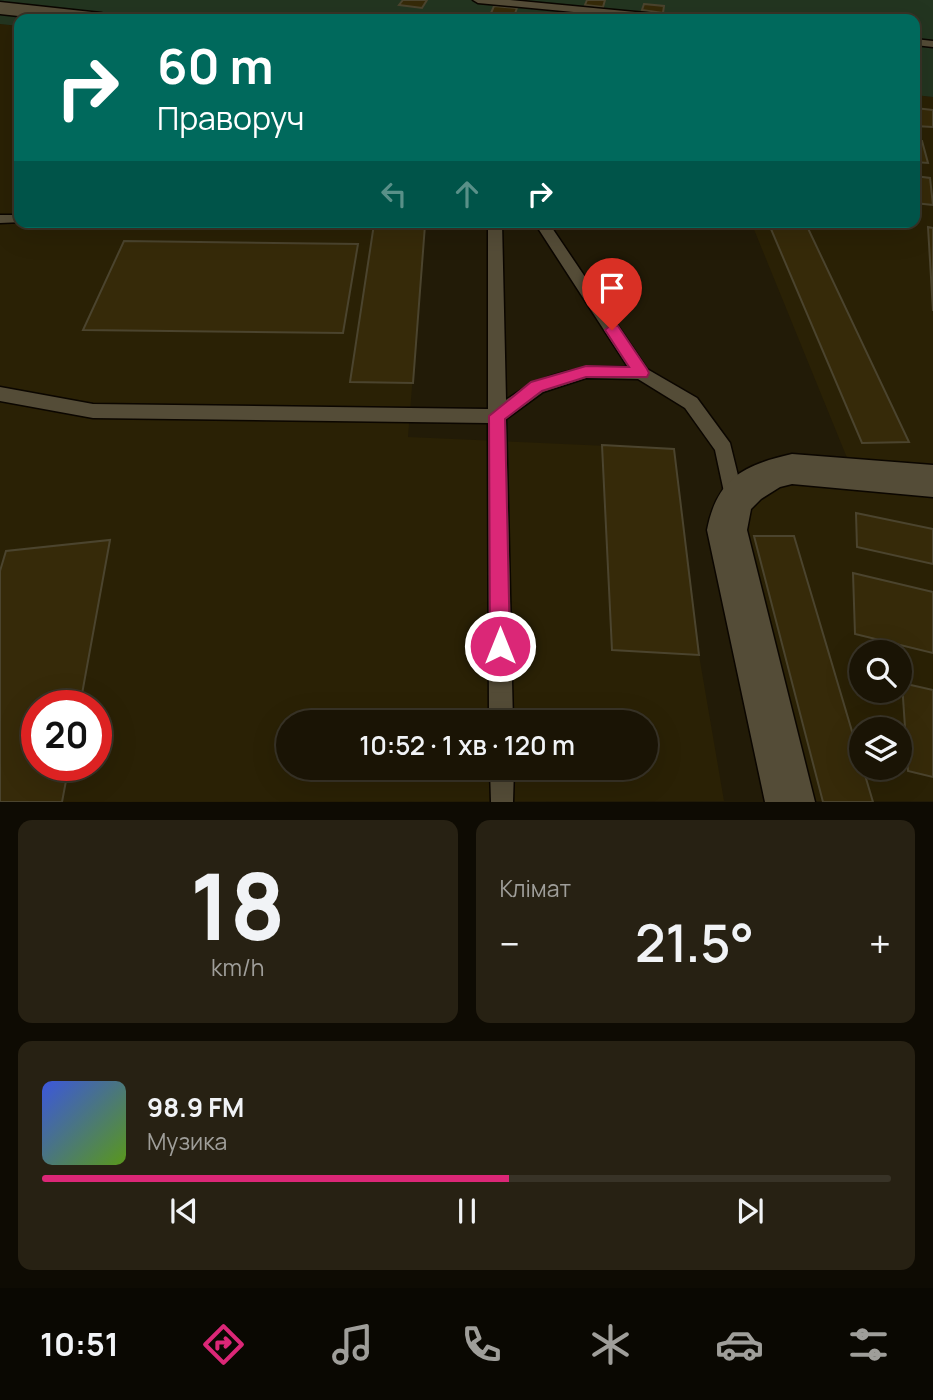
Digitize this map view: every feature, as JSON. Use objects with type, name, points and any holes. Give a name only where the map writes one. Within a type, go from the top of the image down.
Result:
[{"type":"street","points":[[0,8],[55,14]]},
{"type":"street","points":[[790,802],[727,530],[734,500],[769,474],[792,470],[933,481]]},
{"type":"lane","points":[[478,0],[625,14]]},
{"type":"lane","points":[[495,228],[501,710]]},
{"type":"lane","points":[[545,228],[641,373],[691,403],[724,448],[734,500]]},
{"type":"lane","points":[[0,394],[93,411],[497,416],[537,387],[549,383],[586,372],[641,373]]},
{"type":"lane","points":[[502,780],[502,798]]},
{"type":"shaded area","points":[[0,24],[14,25],[14,228],[425,228],[408,437],[674,449],[699,655],[724,801],[0,802]]},
{"type":"shaded area","points":[[920,96],[933,97],[933,801],[790,801],[729,515],[750,484],[854,475],[753,228],[920,228]]},
{"type":"green space","points":[[0,0],[933,0],[933,97],[920,96],[920,14],[14,14],[14,25],[0,24]]},
{"type":"building","points":[[403,0],[427,0],[422,8],[399,5]]},
{"type":"building","points":[[587,0],[605,0],[603,7],[585,5]]},
{"type":"building","points":[[644,4],[664,6],[663,13],[642,10]]},
{"type":"building","points":[[494,6],[517,8],[515,14],[491,13]]},
{"type":"building","points":[[920,109],[933,110],[933,127],[920,126]]},
{"type":"building","points":[[920,141],[922,141],[928,163],[920,162]]},
{"type":"building","points":[[920,177],[930,178],[933,205],[920,204]]},
{"type":"building","points":[[928,227],[933,228],[933,311]]},
{"type":"building","points":[[373,228],[425,228],[413,383],[350,382]]},
{"type":"building","points":[[771,228],[808,228],[909,442],[862,443]]},
{"type":"building","points":[[124,241],[358,244],[343,333],[83,330]]},
{"type":"building","points":[[602,445],[674,449],[699,655],[612,650]]},
{"type":"building","points":[[856,513],[933,529],[933,564],[857,547]]},
{"type":"building","points":[[754,536],[794,536],[849,721],[849,780],[866,780],[873,802],[823,802]]},
{"type":"building","points":[[110,540],[83,690],[21,690],[21,781],[66,781],[62,802],[0,802],[0,571],[6,551]]},
{"type":"building","points":[[853,573],[933,592],[933,653],[912,648],[912,640],[880,640],[855,634]]},
{"type":"building","points":[[912,685],[933,690],[933,777],[912,772],[912,717],[904,717],[903,703],[912,703]]},
{"type":"route","points":[[500,646],[497,416],[537,387],[562,379],[586,372],[641,373],[612,330]]}]
